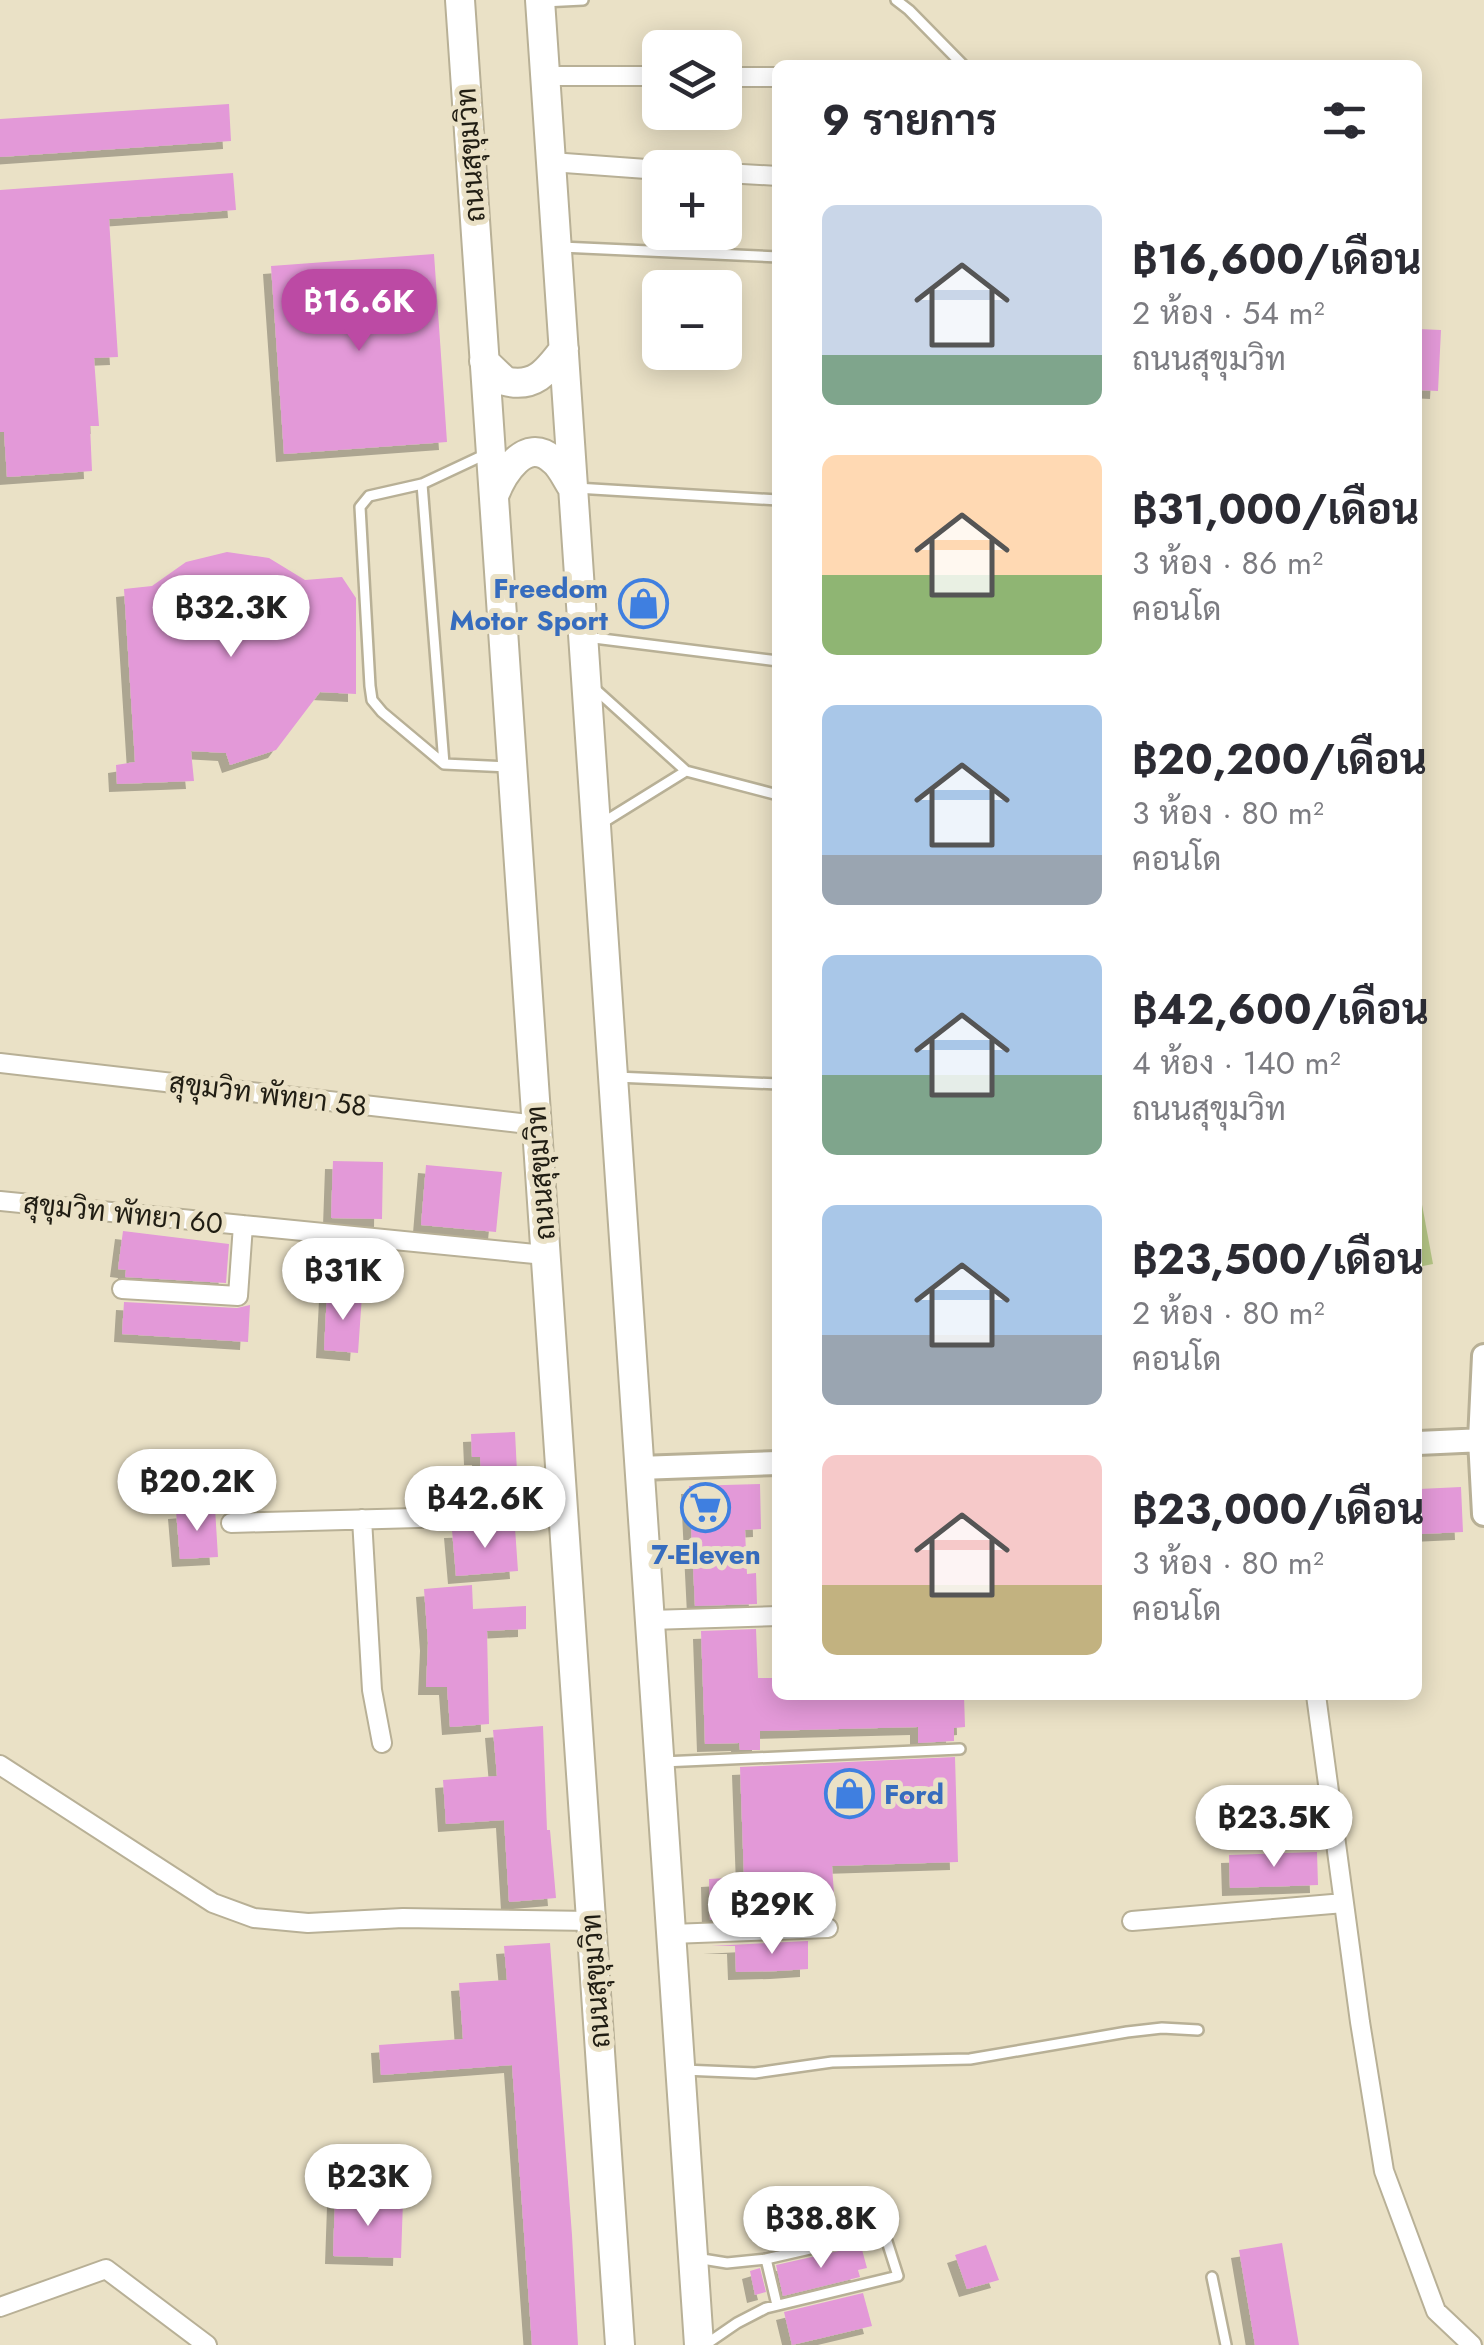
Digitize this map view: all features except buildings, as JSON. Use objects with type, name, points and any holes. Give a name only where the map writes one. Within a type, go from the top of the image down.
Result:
[{"type":"highway","name":"ถนนสุขุมวิท","points":[[460,0],[620,2345]]},
{"type":"highway","points":[[540,1],[702,2345]]},
{"type":"highway","points":[[484,361],[505,381],[527,383],[542,377],[564,349]]},
{"type":"highway","points":[[494,498],[502,474],[525,455],[535,452],[555,461],[573,488]]},
{"type":"street","points":[[546,76],[642,76]]},
{"type":"street","points":[[742,76],[772,77]]},
{"type":"street","points":[[551,162],[642,169]]},
{"type":"street","points":[[742,174],[772,176]]},
{"type":"street","name":"สุขุมวิท พัทยา 58","points":[[0,1062],[536,1125]]},
{"type":"street","name":"สุขุมวิท พัทยา 60","points":[[0,1200],[545,1255]]},
{"type":"street","points":[[122,1289],[238,1296],[243,1225]]},
{"type":"street","points":[[1484,1356],[1480,1482],[1484,1514]]},
{"type":"street","points":[[1422,1443],[1482,1440]]},
{"type":"street","points":[[639,1468],[772,1463]]},
{"type":"street","points":[[232,1522],[563,1514]]},
{"type":"street","points":[[362,1519],[372,1690],[382,1743]]},
{"type":"street","points":[[650,1620],[772,1616]]},
{"type":"street","points":[[1317,1700],[1384,2171],[1436,2311],[1472,2345]]},
{"type":"street","points":[[0,1765],[213,1904],[254,1918],[308,1923],[404,1918],[591,1921]]},
{"type":"street","points":[[1132,1921],[1344,1904]]},
{"type":"street","points":[[671,1934],[828,1928]]},
{"type":"street","points":[[0,2306],[106,2269],[207,2345]]},
{"type":"lane","points":[[540,1],[583,0]]},
{"type":"lane","points":[[896,0],[959,60]]},
{"type":"lane","points":[[557,246],[772,257]]},
{"type":"lane","points":[[490,452],[422,484],[369,496],[360,507],[370,686],[372,700],[382,712],[444,764],[512,767]]},
{"type":"lane","points":[[422,484],[444,764]]},
{"type":"lane","points":[[573,488],[772,500]]},
{"type":"lane","points":[[583,636],[772,660]]},
{"type":"lane","points":[[586,681],[686,771],[772,793]]},
{"type":"lane","points":[[596,828],[686,771]]},
{"type":"lane","points":[[613,1078],[772,1084]]},
{"type":"lane","points":[[659,1762],[960,1749]]},
{"type":"lane","points":[[680,2070],[755,2073],[832,2062],[970,2059],[1145,2030],[1198,2030]]},
{"type":"lane","points":[[693,2258],[727,2264],[766,2259],[884,2232],[898,2276],[777,2305],[702,2345]]},
{"type":"lane","points":[[766,2259],[777,2305]]},
{"type":"lane","points":[[1212,2277],[1226,2345]]},
{"type":"green space","points":[[1422,1205],[1433,1264],[1422,1266]]},
{"type":"place","name":"Freedom Motor Sport","points":[[643,604]]},
{"type":"place","name":"7-Eleven","points":[[706,1507]]},
{"type":"place","name":"Ford","points":[[849,1794]]}]
